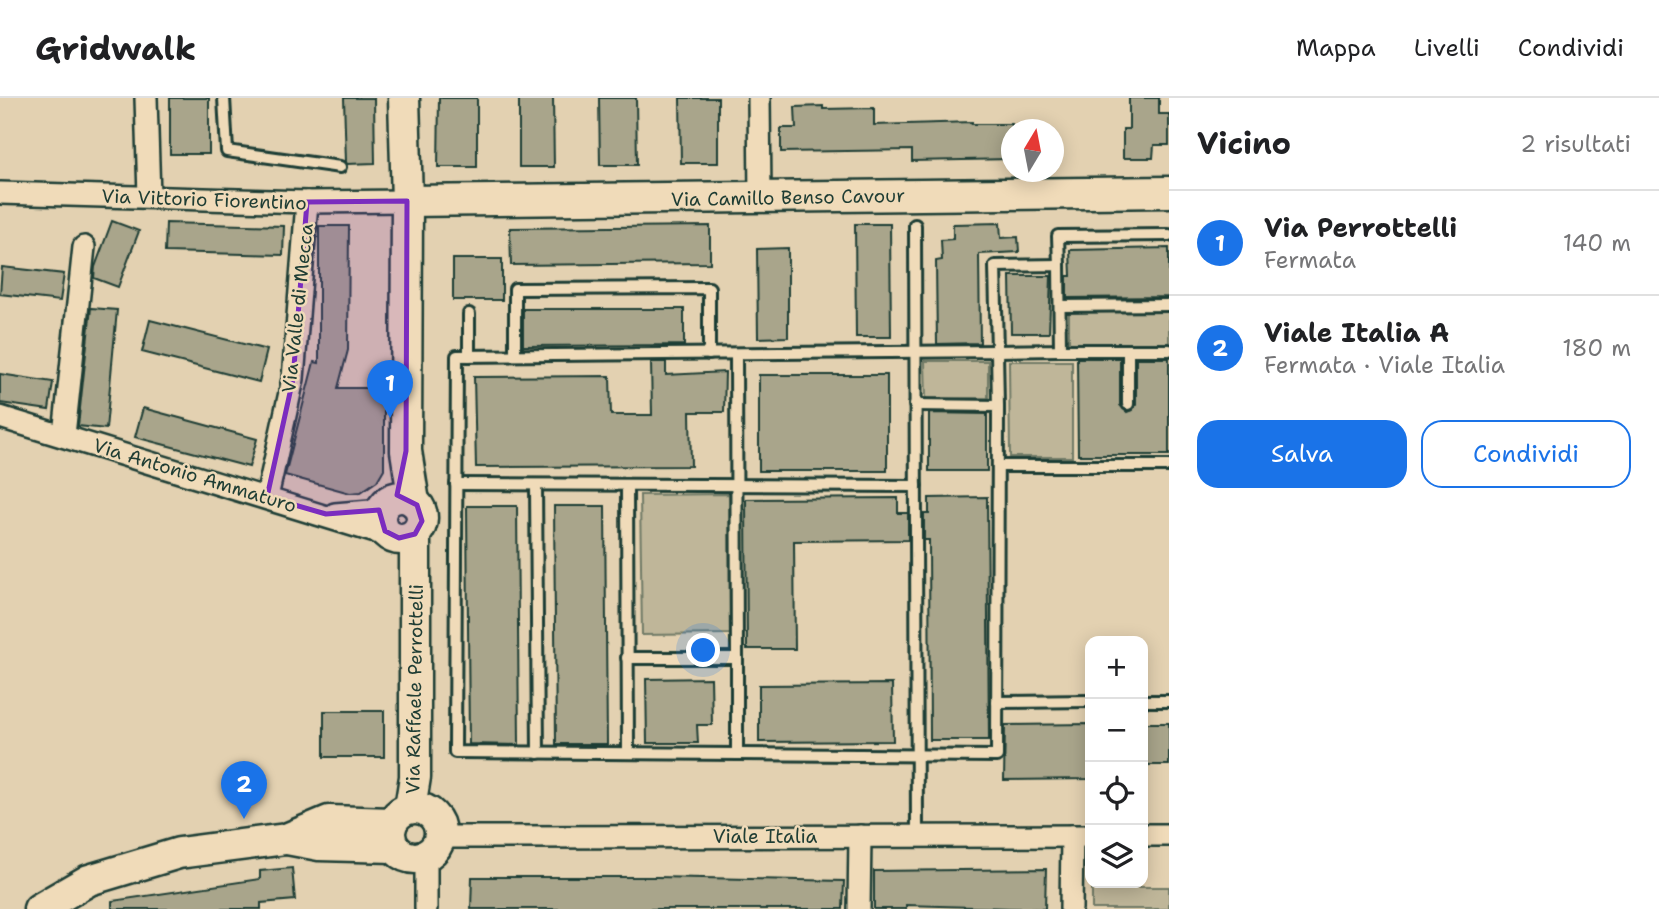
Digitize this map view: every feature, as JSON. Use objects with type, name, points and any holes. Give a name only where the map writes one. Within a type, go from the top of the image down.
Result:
[{"type":"main road","points":[[400,520],[407,451],[407,201],[404,98]]},
{"type":"main road","name":"Via Camillo Benso Cavour","points":[[407,201],[1169,192]]},
{"type":"main road","name":"Via Raffaele Perrottelli","points":[[399,826],[415,777],[417,570],[400,520]]},
{"type":"main road","points":[[39,909],[89,880],[179,853],[286,839],[319,845],[399,826],[424,809],[431,813],[439,824],[434,846],[411,858],[403,855],[399,826]]},
{"type":"street","points":[[146,98],[149,197]]},
{"type":"street","points":[[759,98],[760,197]]},
{"type":"street","name":"Via Vittorio Fiorentino","points":[[0,193],[307,202],[407,201]]},
{"type":"street","name":"Via Valle di Mecca","points":[[267,497],[293,379],[307,202]]},
{"type":"street","points":[[64,435],[84,247]]},
{"type":"street","name":"Via Antonio Ammaturo","points":[[0,416],[326,514],[400,520]]},
{"type":"street","points":[[1148,835],[1169,835]]},
{"type":"street","points":[[859,909],[860,836]]},
{"type":"street","name":"Viale Italia","points":[[434,846],[860,836],[1081,836]]},
{"type":"street","points":[[1071,909],[1081,836]]},
{"type":"street","points":[[426,909],[434,846]]},
{"type":"lane","points":[[224,98],[226,151],[340,167]]},
{"type":"lane","points":[[915,225],[917,836]]},
{"type":"lane","points":[[1060,350],[1058,236],[1169,235]]},
{"type":"lane","points":[[1059,265],[995,266],[997,351],[998,406],[997,756],[455,752],[457,356],[736,354],[997,351],[1060,350],[1169,350]]},
{"type":"lane","points":[[515,355],[515,289],[709,288],[709,354]]},
{"type":"lane","points":[[1060,306],[1169,305]]},
{"type":"lane","points":[[469,313],[469,356]]},
{"type":"lane","points":[[1128,350],[1128,404]]},
{"type":"lane","points":[[736,354],[737,754]]},
{"type":"lane","points":[[915,405],[998,406]]},
{"type":"lane","points":[[998,466],[1169,466]]},
{"type":"lane","points":[[456,484],[916,486]]},
{"type":"lane","points":[[536,485],[538,752]]},
{"type":"lane","points":[[627,485],[628,753]]},
{"type":"lane","points":[[627,658],[737,658]]},
{"type":"lane","points":[[997,702],[1085,701]]},
{"type":"lane","points":[[1148,701],[1169,701]]},
{"type":"highlighted area","points":[[407,201],[406,451],[397,495],[417,505],[422,521],[415,534],[399,538],[385,531],[379,510],[326,514],[267,497],[293,379],[307,202]]},
{"type":"shaded area","points":[[1169,311],[1169,344],[1069,345],[1069,312]]},
{"type":"shaded area","points":[[925,361],[988,361],[988,398],[926,399]]},
{"type":"shaded area","points":[[1009,361],[1072,361],[1072,457],[1010,457]]},
{"type":"shaded area","points":[[729,494],[730,634],[642,635],[640,495]]},
{"type":"shaded area","points":[[1169,887],[1169,909],[1092,909],[1092,888]]},
{"type":"building","points":[[170,98],[209,98],[209,154],[170,154]]},
{"type":"building","points":[[344,98],[374,98],[375,163],[346,162]]},
{"type":"building","points":[[439,98],[477,98],[477,167],[438,167]]},
{"type":"building","points":[[519,98],[553,98],[554,167],[519,167]]},
{"type":"building","points":[[599,98],[636,98],[637,165],[600,165]]},
{"type":"building","points":[[680,98],[718,98],[718,163],[681,163]]},
{"type":"building","points":[[1129,98],[1159,98],[1159,114],[1169,114],[1169,145],[1154,145],[1153,158],[1123,158],[1123,129],[1129,129]]},
{"type":"building","points":[[795,107],[874,108],[874,125],[972,122],[1001,124],[1001,159],[912,161],[912,150],[781,152],[781,128],[796,128]]},
{"type":"building","points":[[112,221],[139,231],[118,287],[94,278],[95,267]]},
{"type":"building","points":[[166,223],[284,226],[283,255],[165,252]]},
{"type":"building","points":[[1000,223],[1001,238],[1018,237],[1019,252],[979,254],[980,343],[937,344],[936,261],[942,260],[941,240],[953,239],[953,224]]},
{"type":"building","points":[[855,224],[890,224],[891,337],[856,337]]},
{"type":"building","points":[[319,226],[349,226],[348,350],[338,388],[384,388],[384,469],[377,481],[361,492],[350,493],[285,475],[314,362],[319,363]]},
{"type":"building","points":[[710,226],[710,263],[511,265],[510,228]]},
{"type":"building","points":[[788,248],[788,337],[758,338],[757,249]]},
{"type":"building","points":[[1169,248],[1169,297],[1067,298],[1067,276],[1071,276],[1070,250]]},
{"type":"building","points":[[453,259],[502,259],[502,300],[453,300]]},
{"type":"building","points":[[2,267],[64,274],[60,301],[0,294]]},
{"type":"building","points":[[1010,276],[1051,276],[1049,333],[1011,333]]},
{"type":"building","points":[[91,308],[117,310],[106,429],[78,426]]},
{"type":"building","points":[[523,309],[684,309],[684,345],[523,346]]},
{"type":"building","points":[[150,320],[267,350],[259,382],[142,352]]},
{"type":"building","points":[[1077,358],[1120,358],[1120,405],[1127,412],[1136,405],[1136,358],[1169,358],[1169,455],[1078,455]]},
{"type":"building","points":[[651,362],[666,362],[666,375],[725,372],[724,412],[690,412],[691,466],[476,467],[474,377],[610,376],[611,415],[652,415]]},
{"type":"building","points":[[0,374],[53,382],[49,410],[0,403]]},
{"type":"building","points":[[759,375],[887,375],[887,471],[759,471]]},
{"type":"building","points":[[143,408],[257,439],[249,467],[135,437]]},
{"type":"building","points":[[929,413],[987,414],[987,471],[929,471]]},
{"type":"building","points":[[987,497],[989,740],[930,740],[929,540],[924,540],[924,514],[929,514],[929,498]]},
{"type":"building","points":[[898,498],[898,513],[908,513],[908,540],[794,541],[795,649],[747,649],[746,499]]},
{"type":"building","points":[[467,506],[517,506],[519,745],[469,744]]},
{"type":"building","points":[[554,506],[605,506],[607,744],[556,744]]},
{"type":"building","points":[[711,678],[712,725],[697,725],[698,743],[647,743],[646,679]]},
{"type":"building","points":[[892,684],[893,741],[759,742],[759,685]]},
{"type":"building","points":[[324,711],[384,711],[384,757],[324,757]]},
{"type":"building","points":[[1148,723],[1169,723],[1169,765],[1148,765]]},
{"type":"building","points":[[1085,724],[1085,779],[1004,780],[1005,725]]},
{"type":"building","points":[[292,868],[295,900],[261,903],[261,909],[112,909],[112,901],[260,879],[260,871]]},
{"type":"building","points":[[1046,869],[1045,909],[906,905],[906,909],[874,909],[874,871]]},
{"type":"building","points":[[472,877],[844,881],[843,909],[471,909]]},
{"type":"place","name":"Via Perrottelli","points":[[390,418]]},
{"type":"place","name":"Viale Italia A","points":[[244,819]]}]
